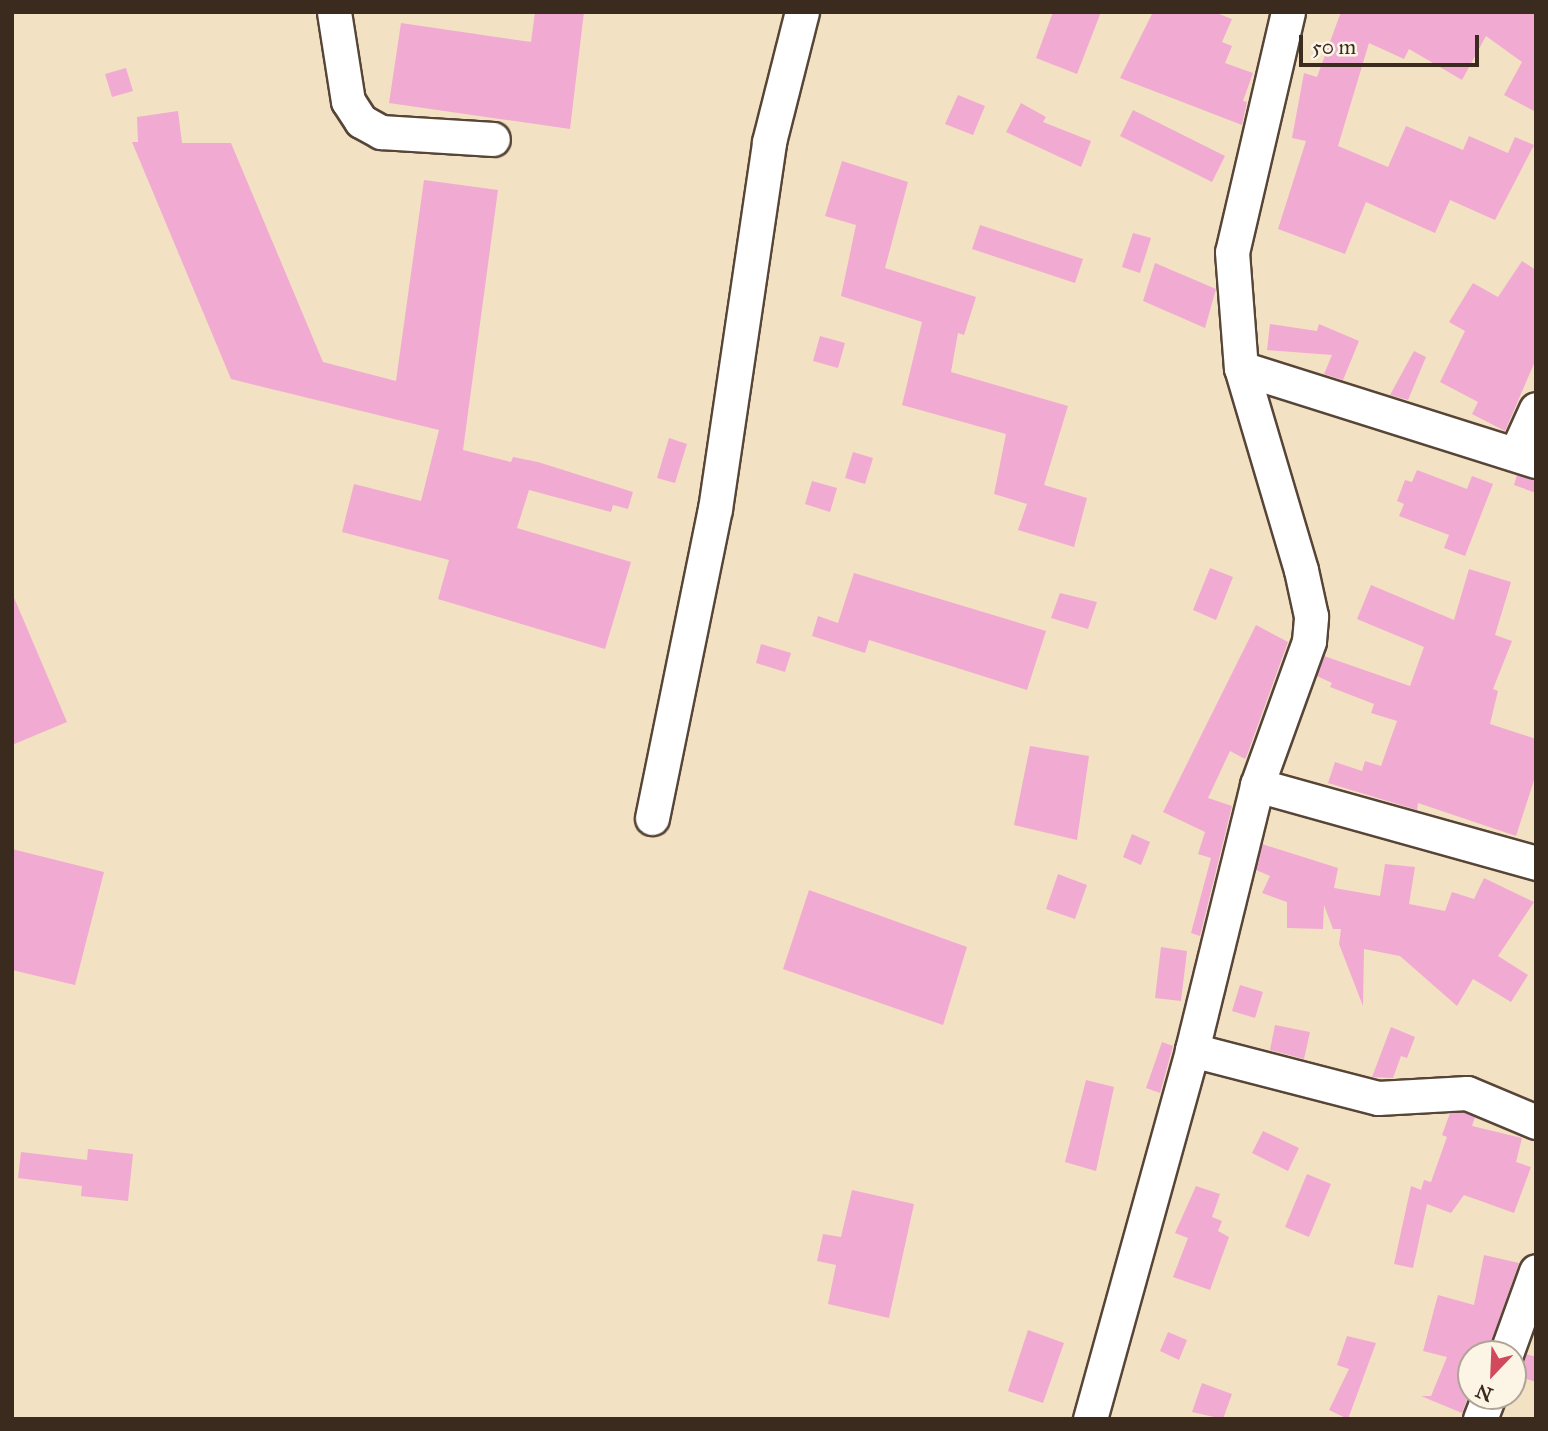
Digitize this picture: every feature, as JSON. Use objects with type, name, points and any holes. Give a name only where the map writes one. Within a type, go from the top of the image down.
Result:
[{"type":"street","points":[[334,12],[348,101],[361,121],[381,132],[493,139]]},
{"type":"street","points":[[652,818],[715,509],[769,142],[802,12]]},
{"type":"street","points":[[1090,1419],[1192,1049],[1256,785],[1304,665],[1311,616],[1284,507],[1241,368],[1232,252],[1288,12]]},
{"type":"street","points":[[1241,368],[1526,457],[1536,409]]},
{"type":"street","points":[[1256,785],[1536,863]]},
{"type":"street","points":[[1192,1049],[1378,1098],[1467,1093],[1536,1122]]},
{"type":"street","points":[[1519,1334],[1536,1271]]},
{"type":"building","points":[[535,12],[584,12],[570,129],[389,103],[401,23],[531,42]]},
{"type":"building","points":[[1053,12],[1101,12],[1077,74],[1036,58]]},
{"type":"building","points":[[1153,12],[1214,12],[1232,19],[1222,42],[1232,46],[1225,63],[1253,73],[1243,101],[1247,102],[1242,125],[1120,78]]},
{"type":"building","points":[[1341,12],[1536,12],[1536,112],[1504,95],[1522,62],[1486,36],[1462,80],[1409,49],[1404,59],[1369,43],[1338,146],[1388,167],[1406,126],[1463,150],[1469,136],[1508,153],[1515,137],[1534,145],[1495,220],[1450,200],[1435,233],[1366,202],[1345,254],[1278,229],[1306,141],[1292,138],[1304,73],[1317,77]]},
{"type":"building","points":[[126,68],[133,91],[112,97],[105,74]]},
{"type":"building","points":[[958,95],[985,106],[973,135],[945,124]]},
{"type":"building","points":[[1021,103],[1046,117],[1043,122],[1091,141],[1081,167],[1006,132]]},
{"type":"building","points":[[1133,110],[1225,156],[1212,182],[1120,136]]},
{"type":"building","points":[[178,111],[182,143],[231,143],[323,362],[396,381],[424,180],[498,190],[463,450],[511,462],[513,457],[538,462],[633,492],[628,509],[613,505],[611,512],[529,490],[517,528],[631,562],[605,649],[438,599],[449,560],[342,532],[354,484],[421,501],[439,430],[231,379],[132,142],[138,142],[137,117]]},
{"type":"building","points":[[842,161],[908,182],[885,268],[976,297],[964,335],[958,333],[951,372],[1068,406],[1044,485],[1087,498],[1074,547],[1018,530],[1027,504],[994,494],[1006,434],[902,405],[922,322],[841,296],[856,225],[825,216]]},
{"type":"building","points":[[980,225],[1083,259],[1075,283],[972,249]]},
{"type":"building","points":[[1133,233],[1151,238],[1140,273],[1122,267]]},
{"type":"building","points":[[1522,261],[1536,270],[1536,359],[1505,431],[1472,414],[1478,402],[1440,382],[1465,331],[1449,322],[1473,283],[1498,297]]},
{"type":"building","points":[[1155,263],[1216,289],[1205,328],[1143,301]]},
{"type":"building","points":[[1270,324],[1317,331],[1319,324],[1359,341],[1343,380],[1324,374],[1332,355],[1267,350]]},
{"type":"building","points":[[820,336],[845,343],[838,368],[813,361]]},
{"type":"building","points":[[1414,351],[1426,357],[1408,400],[1390,395]]},
{"type":"building","points":[[669,438],[687,444],[675,483],[657,478]]},
{"type":"building","points":[[853,452],[873,458],[865,484],[845,478]]},
{"type":"building","points":[[1417,470],[1467,489],[1472,476],[1493,484],[1465,556],[1444,548],[1449,535],[1399,516],[1404,504],[1397,501],[1405,480],[1412,482]]},
{"type":"building","points":[[1517,475],[1536,480],[1536,493],[1514,485]]},
{"type":"building","points":[[812,481],[837,488],[830,512],[805,504]]},
{"type":"building","points":[[1210,568],[1233,577],[1216,620],[1193,610]]},
{"type":"building","points":[[1469,569],[1511,582],[1495,635],[1512,641],[1493,689],[1498,691],[1490,724],[1536,739],[1536,774],[1516,836],[1418,803],[1417,810],[1328,783],[1335,762],[1362,771],[1365,761],[1381,766],[1397,721],[1371,713],[1374,704],[1330,687],[1332,683],[1317,676],[1324,656],[1410,686],[1424,647],[1357,619],[1371,585],[1454,620]]},
{"type":"building","points":[[854,573],[1046,631],[1027,690],[869,640],[865,653],[812,636],[818,616],[838,623]]},
{"type":"building","points":[[12,593],[67,722],[12,745]]},
{"type":"building","points":[[1060,593],[1097,602],[1088,629],[1051,618]]},
{"type":"building","points":[[1256,625],[1288,642],[1245,759],[1230,751],[1208,798],[1232,806],[1200,936],[1191,933],[1211,858],[1198,854],[1205,832],[1163,812]]},
{"type":"building","points":[[761,644],[791,653],[785,672],[756,663]]},
{"type":"building","points":[[1030,746],[1089,756],[1077,840],[1014,825]]},
{"type":"building","points":[[1132,834],[1150,842],[1141,865],[1123,857]]},
{"type":"building","points":[[1262,844],[1338,868],[1334,888],[1380,896],[1385,864],[1415,867],[1409,904],[1445,911],[1452,892],[1474,899],[1484,878],[1534,902],[1498,956],[1528,975],[1511,1002],[1473,979],[1457,1006],[1400,956],[1364,949],[1363,1006],[1339,944],[1341,929],[1333,929],[1324,905],[1323,929],[1287,928],[1287,902],[1262,893],[1270,876],[1256,870]]},
{"type":"building","points":[[12,849],[104,872],[75,985],[12,970]]},
{"type":"building","points":[[1058,874],[1087,885],[1075,919],[1046,909]]},
{"type":"building","points":[[809,890],[967,947],[943,1025],[783,969]]},
{"type":"building","points":[[1161,947],[1187,951],[1181,1001],[1155,998]]},
{"type":"building","points":[[1240,985],[1263,992],[1255,1018],[1232,1011]]},
{"type":"building","points":[[1275,1025],[1310,1032],[1304,1059],[1270,1050]]},
{"type":"building","points":[[1391,1027],[1415,1037],[1407,1058],[1401,1056],[1393,1078],[1372,1077]]},
{"type":"building","points":[[1162,1042],[1173,1046],[1160,1093],[1146,1088]]},
{"type":"building","points":[[1086,1080],[1114,1087],[1096,1171],[1065,1162]]},
{"type":"building","points":[[1464,1112],[1475,1117],[1472,1126],[1522,1138],[1516,1162],[1531,1167],[1514,1213],[1464,1195],[1451,1213],[1427,1204],[1413,1268],[1394,1264],[1411,1186],[1421,1190],[1424,1180],[1431,1182],[1447,1137],[1442,1135],[1450,1113]]},
{"type":"building","points":[[1263,1131],[1299,1148],[1288,1171],[1252,1153]]},
{"type":"building","points":[[88,1149],[133,1154],[128,1201],[81,1196],[82,1186],[18,1178],[21,1152],[87,1160]]},
{"type":"building","points":[[1307,1174],[1331,1184],[1309,1237],[1285,1227]]},
{"type":"building","points":[[1196,1186],[1220,1194],[1212,1217],[1222,1221],[1218,1231],[1229,1237],[1210,1290],[1173,1277],[1188,1238],[1175,1233]]},
{"type":"building","points":[[852,1190],[914,1204],[889,1318],[828,1304],[836,1265],[817,1261],[823,1234],[841,1237]]},
{"type":"building","points":[[1484,1255],[1519,1263],[1492,1340],[1457,1340],[1457,1410],[1463,1410],[1462,1413],[1421,1396],[1431,1396],[1447,1357],[1423,1351],[1438,1295],[1474,1305]]},
{"type":"building","points":[[1028,1330],[1064,1343],[1043,1403],[1008,1391]]},
{"type":"building","points":[[1168,1332],[1187,1340],[1179,1360],[1160,1351]]},
{"type":"building","points":[[1347,1336],[1376,1343],[1348,1419],[1329,1410],[1349,1369],[1337,1365]]},
{"type":"building","points":[[1527,1354],[1536,1357],[1536,1382],[1527,1379]]},
{"type":"building","points":[[1202,1383],[1232,1394],[1223,1419],[1192,1412]]}]
